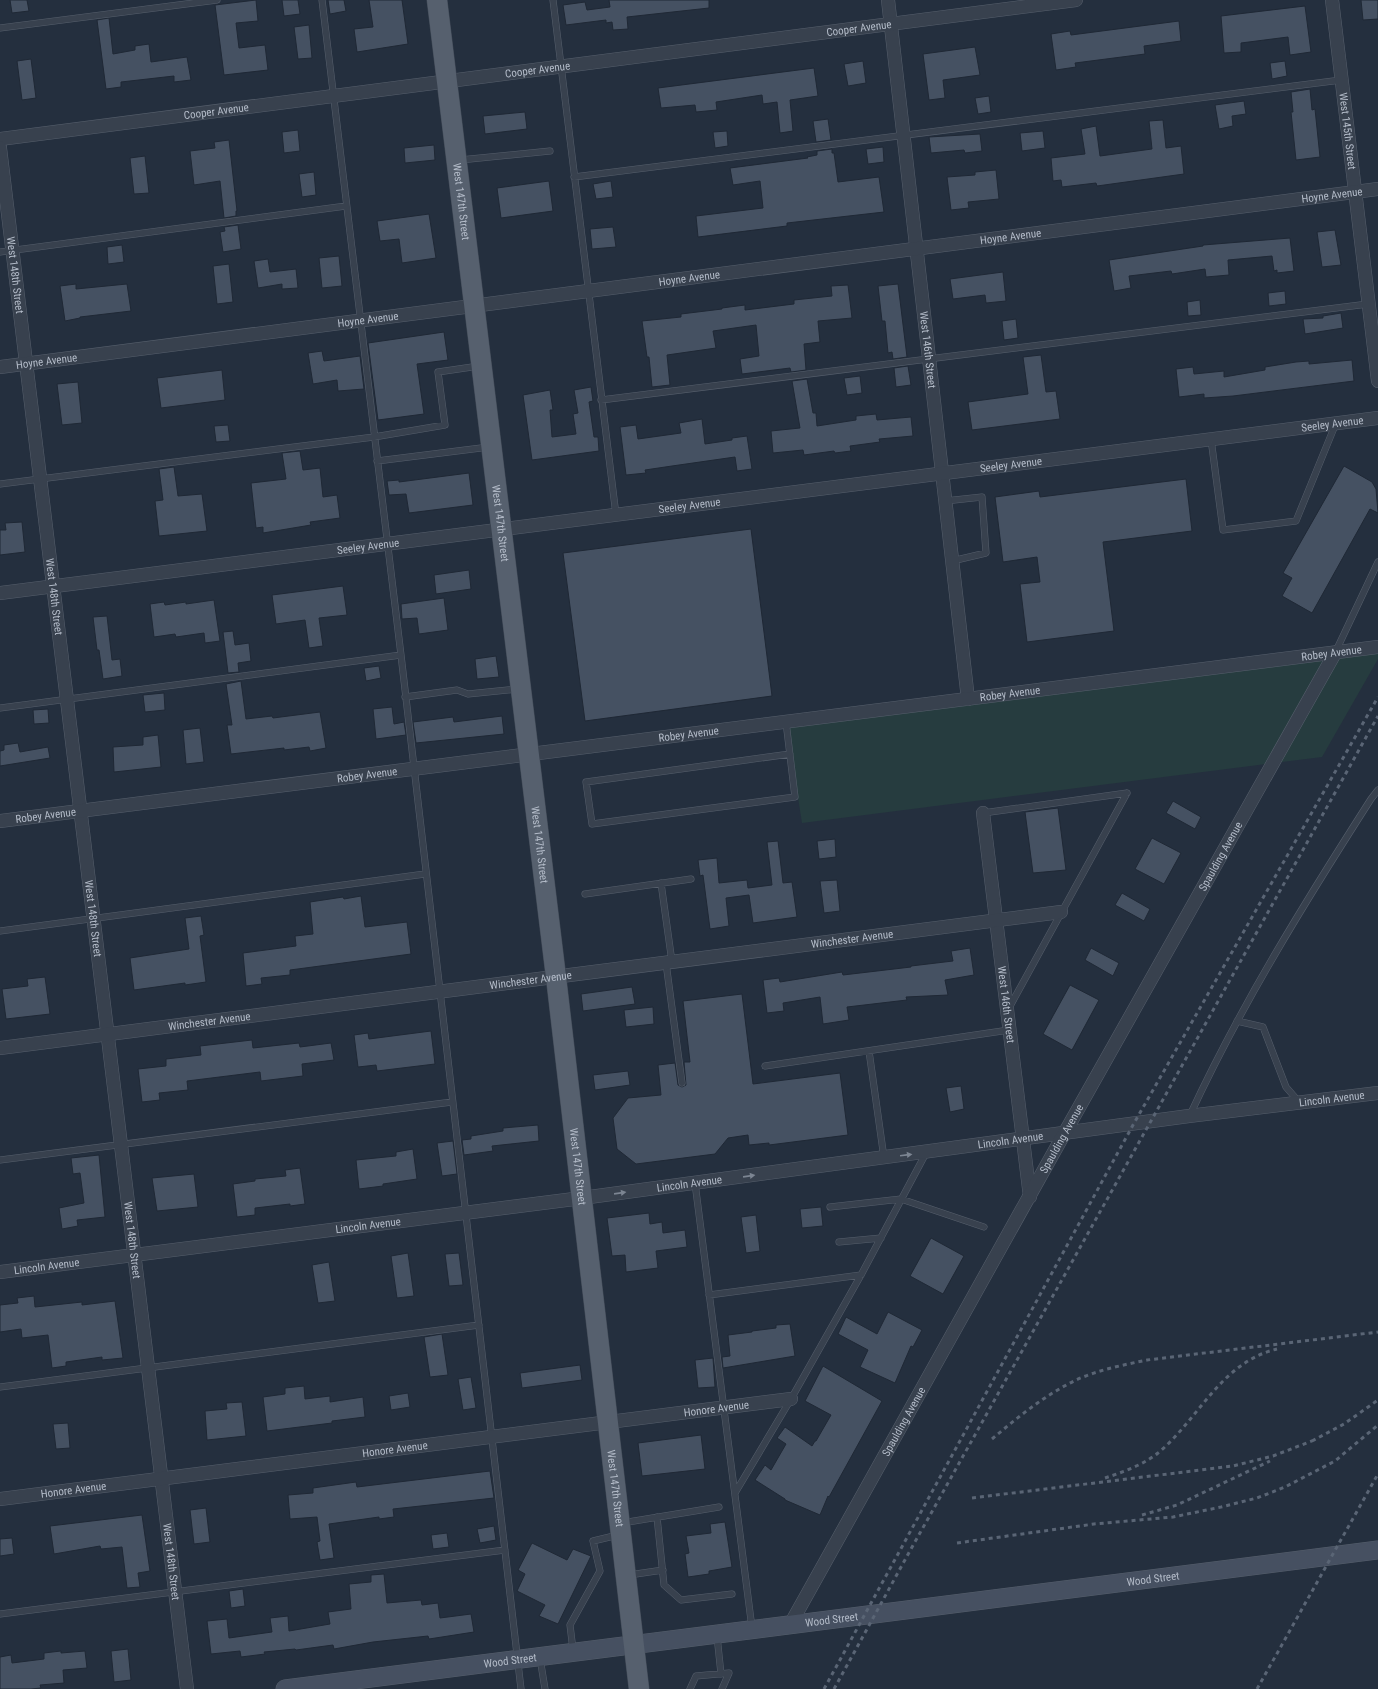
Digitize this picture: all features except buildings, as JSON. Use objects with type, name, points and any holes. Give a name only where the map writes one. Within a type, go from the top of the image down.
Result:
[{"type":"main road","name":"West 147th Street","points":[[437,0],[500,530],[556,977],[639,1689]]},
{"type":"main road","name":"Wood Street","points":[[285,1689],[1378,1550]]},
{"type":"street","name":"West 146th Street","points":[[888,0],[968,699]]},
{"type":"street","name":"Cooper Avenue","points":[[0,139],[1076,0]]},
{"type":"street","name":"West 145th Street","points":[[1332,0],[1378,381]]},
{"type":"street","name":"West 148th Street","points":[[0,148],[6,251],[26,364],[187,1689]]},
{"type":"street","name":"Hoyne Avenue","points":[[0,367],[1378,190]]},
{"type":"street","name":"Seeley Avenue","points":[[0,593],[1378,418]]},
{"type":"street","name":"Robey Avenue","points":[[0,822],[1378,647]]},
{"type":"street","name":"Spaulding Avenue","points":[[790,1625],[1335,653]]},
{"type":"street","name":"West 146th Street","points":[[983,813],[1030,1197]]},
{"type":"street","name":"Winchester Avenue","points":[[0,1048],[1061,912]]},
{"type":"street","name":"Lincoln Avenue","points":[[0,1272],[582,1198],[1023,1140],[1189,1116],[1378,1093]]},
{"type":"street","name":"Honore Avenue","points":[[0,1499],[791,1400]]},
{"type":"lane","points":[[0,28],[217,0]]},
{"type":"lane","points":[[322,0],[521,1689]]},
{"type":"lane","points":[[553,0],[616,515]]},
{"type":"lane","points":[[574,177],[903,134],[1341,80]]},
{"type":"lane","points":[[456,161],[550,151]]},
{"type":"lane","points":[[6,251],[346,206]]},
{"type":"lane","points":[[602,400],[1368,304]]},
{"type":"lane","points":[[0,484],[374,437],[445,425],[438,372],[481,365]]},
{"type":"lane","points":[[1211,439],[1223,530],[1296,521],[1336,423]]},
{"type":"lane","points":[[376,461],[491,447]]},
{"type":"lane","points":[[945,501],[982,497],[986,553],[952,561]]},
{"type":"lane","points":[[1335,653],[1378,562]]},
{"type":"lane","points":[[0,708],[400,655]]},
{"type":"lane","points":[[405,697],[457,690],[468,694],[520,688]]},
{"type":"lane","points":[[786,722],[790,754],[794,796],[592,824],[586,782],[790,754]]},
{"type":"lane","points":[[1189,1116],[1208,1075],[1237,1021],[1307,899],[1370,799],[1378,790]]},
{"type":"lane","points":[[983,813],[1127,793],[1007,1011]]},
{"type":"lane","points":[[0,931],[425,874]]},
{"type":"lane","points":[[585,894],[691,879]]},
{"type":"lane","points":[[661,883],[682,1083]]},
{"type":"lane","points":[[1237,1021],[1263,1027],[1286,1087],[1299,1103]]},
{"type":"lane","points":[[766,1066],[1009,1030]]},
{"type":"lane","points":[[869,1051],[884,1158]]},
{"type":"lane","points":[[0,1160],[452,1102]]},
{"type":"lane","points":[[735,1493],[791,1400],[861,1275],[926,1153]]},
{"type":"lane","points":[[695,1183],[752,1630]]},
{"type":"lane","points":[[830,1207],[901,1199],[984,1227]]},
{"type":"lane","points":[[839,1242],[881,1238]]},
{"type":"lane","points":[[709,1295],[861,1275]]},
{"type":"lane","points":[[0,1387],[479,1325]]},
{"type":"lane","points":[[573,1653],[570,1625],[600,1571],[594,1541],[621,1528],[656,1517],[719,1507]]},
{"type":"lane","points":[[656,1517],[664,1585],[681,1600],[732,1594]]},
{"type":"lane","points":[[0,1614],[505,1550]]},
{"type":"lane","points":[[626,1575],[663,1570]]},
{"type":"lane","points":[[717,1635],[721,1674]]},
{"type":"lane","points":[[540,1657],[545,1689]]},
{"type":"lane","points":[[690,1689],[696,1676],[729,1673],[722,1689]]},
{"type":"green space","points":[[1378,647],[1378,659],[1322,757],[802,823],[786,722]]},
{"type":"railway","points":[[824,1689],[1133,1125],[1378,697]]},
{"type":"railway","points":[[834,1689],[1378,716]]},
{"type":"railway","points":[[992,1439],[1053,1392],[1084,1376],[1120,1366],[1147,1360],[1378,1332]]},
{"type":"railway","points":[[1105,1478],[1139,1465],[1158,1453],[1173,1439],[1212,1393],[1226,1379],[1241,1366],[1257,1356],[1277,1349]]},
{"type":"railway","points":[[1312,1441],[1344,1424],[1378,1400]]},
{"type":"railway","points":[[957,1543],[1094,1524],[1173,1517],[1257,1498],[1285,1487],[1335,1461],[1378,1425]]},
{"type":"railway","points":[[972,1498],[1233,1466],[1273,1456],[1317,1439]]},
{"type":"railway","points":[[1142,1515],[1177,1505],[1270,1461]]},
{"type":"railway","points":[[1257,1689],[1378,1474]]}]
